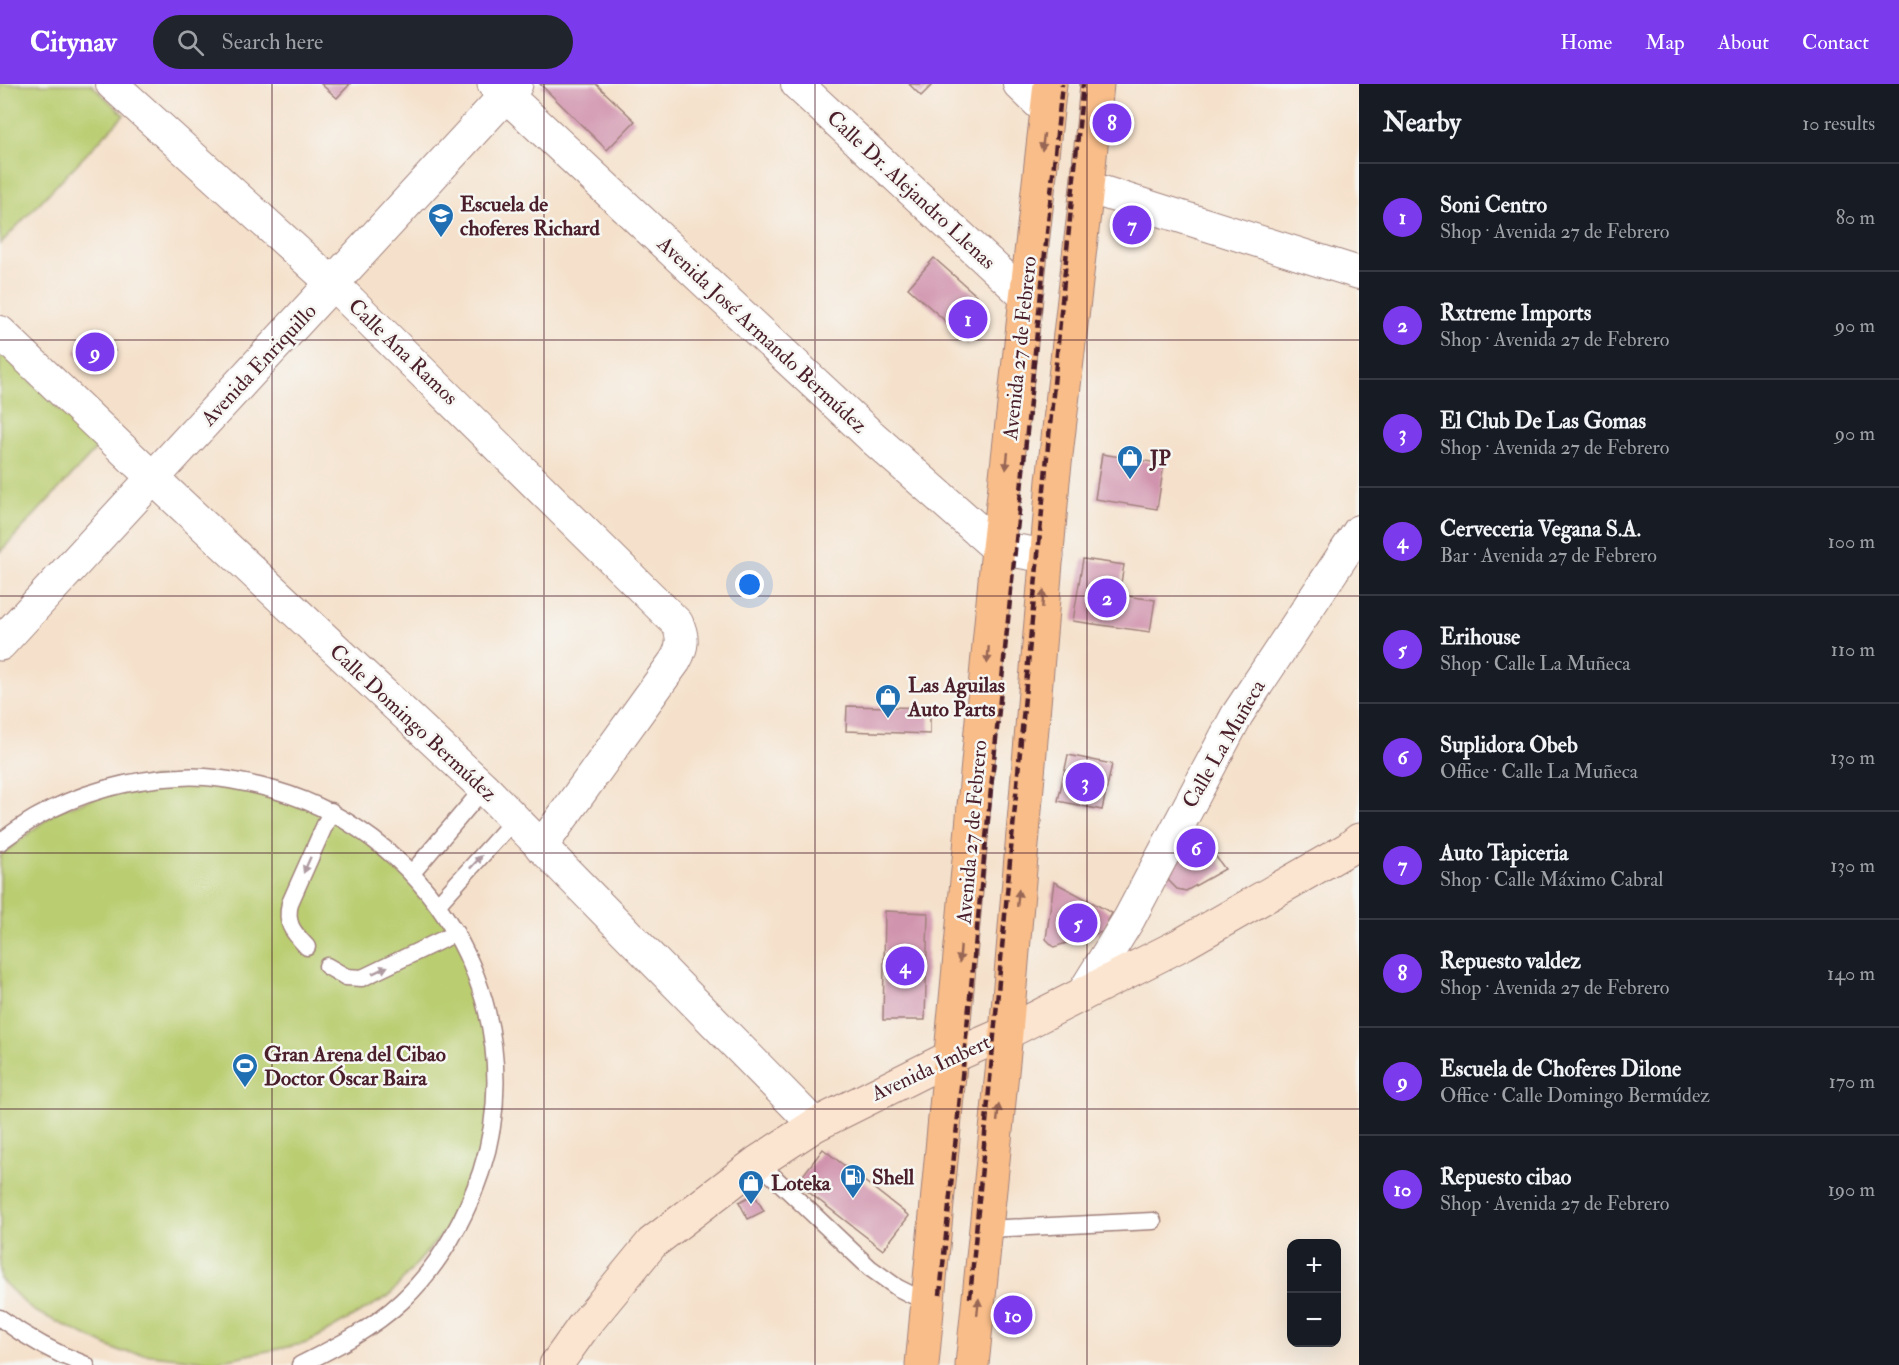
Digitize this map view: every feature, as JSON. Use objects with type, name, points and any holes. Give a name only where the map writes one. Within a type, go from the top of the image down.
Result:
[{"type":"main road","points":[[972,1365],[1006,1033],[1053,481],[1097,84]]},
{"type":"main road","name":"Avenida 27 de Febrero","points":[[922,1365],[998,548],[1048,97]]},
{"type":"main road","name":"Avenida Imbert","points":[[556,1365],[582,1327],[652,1243],[758,1162],[815,1125],[1185,943],[1355,848]]},
{"type":"street","name":"Calle Ana Ramos","points":[[112,84],[333,284],[677,622],[682,632],[682,642],[675,661],[541,847]]},
{"type":"street","name":"Calle Dr. Alejandro Llenas","points":[[797,84],[1025,296]]},
{"type":"street","points":[[1019,84],[1048,97]]},
{"type":"street","name":"Avenida Enriquillo","points":[[0,644],[333,284],[505,88]]},
{"type":"street","name":"Avenida José Armando Bermúdez","points":[[505,88],[871,436],[998,548]]},
{"type":"street","points":[[1087,187],[1359,273]]},
{"type":"street","name":"Calle Domingo Bermúdez","points":[[0,332],[484,788],[815,1125]]},
{"type":"street","name":"Calle La Muñeca","points":[[1082,995],[1129,919],[1237,715],[1359,531]]},
{"type":"street","points":[[998,548],[1047,556]]},
{"type":"lane","points":[[0,842],[35,818],[82,796],[131,782],[182,776],[233,780],[283,791],[331,811],[374,839],[412,873],[438,904],[456,933],[470,959],[485,1004],[494,1050],[495,1101],[491,1131],[488,1151],[472,1199],[442,1254],[402,1301],[353,1339],[300,1365]]},
{"type":"lane","points":[[412,873],[484,788]]},
{"type":"lane","points":[[307,947],[290,929],[287,912],[331,811]]},
{"type":"lane","points":[[438,904],[514,820]]},
{"type":"lane","points":[[327,966],[346,977],[362,978],[456,933]]},
{"type":"lane","points":[[758,1162],[870,1268],[898,1288],[928,1304]]},
{"type":"lane","points":[[986,1230],[1152,1221]]},
{"type":"lane","points":[[0,1318],[26,1337],[56,1354],[86,1365]]},
{"type":"green space","points":[[0,84],[91,84],[124,115],[0,244]]},
{"type":"green space","points":[[0,352],[98,447],[0,552]]},
{"type":"green space","name":"Gran Arena del Cibao Doctor Óscar Baira","points":[[152,778],[252,780],[342,812],[417,871],[469,950],[494,1042],[488,1136],[451,1224],[389,1296],[307,1343],[213,1362],[118,1351],[32,1310],[0,1279],[0,856],[57,811]]},
{"type":"building","points":[[321,84],[350,84],[337,98]]},
{"type":"building","points":[[540,84],[596,84],[635,121],[607,150]]},
{"type":"building","points":[[909,84],[933,84],[921,96]]},
{"type":"building","points":[[1120,208],[1150,214],[1144,242],[1114,235]]},
{"type":"building","points":[[934,258],[985,303],[968,341],[908,288]]},
{"type":"building","points":[[93,332],[115,351],[97,372],[75,352]]},
{"type":"building","name":"JP","points":[[1102,454],[1164,464],[1157,509],[1095,499]]},
{"type":"building","points":[[1083,559],[1124,565],[1119,595],[1155,600],[1150,632],[1073,621]]},
{"type":"building","name":"Las Aguilas Auto Parts","points":[[847,706],[930,708],[930,734],[846,731]]},
{"type":"building","points":[[1068,755],[1112,764],[1102,810],[1058,801]]},
{"type":"building","points":[[1194,827],[1225,869],[1186,891],[1177,889],[1164,876]]},
{"type":"building","points":[[1054,882],[1112,913],[1102,932],[1054,947],[1046,939]]},
{"type":"building","points":[[885,911],[928,913],[925,1020],[883,1020]]},
{"type":"building","name":"Shell","points":[[823,1149],[909,1216],[883,1250],[797,1183]]},
{"type":"building","name":"Loteka","points":[[754,1194],[764,1211],[748,1219],[739,1202]]},
{"type":"railway","points":[[940,1295],[1062,84]]},
{"type":"railway","points":[[970,1298],[1083,84]]},
{"type":"place","name":"Repuesto valdez","points":[[1112,123]]},
{"type":"place","name":"Auto Tapiceria","points":[[1132,225]]},
{"type":"place","name":"Escuela de choferes Richard","points":[[441,239]]},
{"type":"place","name":"Soni Centro","points":[[968,319]]},
{"type":"place","name":"Escuela de Choferes Dilone","points":[[95,352]]},
{"type":"place","name":"JP","points":[[1130,481]]},
{"type":"place","name":"Rxtreme Imports","points":[[1107,598]]},
{"type":"place","name":"Las Aguilas Auto Parts","points":[[888,720]]},
{"type":"place","name":"El Club De Las Gomas","points":[[1085,782]]},
{"type":"place","name":"Suplidora Obeb","points":[[1196,848]]},
{"type":"place","name":"Erihouse","points":[[1078,923]]},
{"type":"place","name":"Cerveceria Vegana S.A.","points":[[905,966]]},
{"type":"place","name":"Gran Arena del Cibao Doctor Óscar Baira","points":[[245,1089]]},
{"type":"place","name":"Shell","points":[[853,1200]]},
{"type":"place","name":"Loteka","points":[[751,1206]]},
{"type":"place","name":"Repuesto cibao","points":[[1013,1315]]}]
